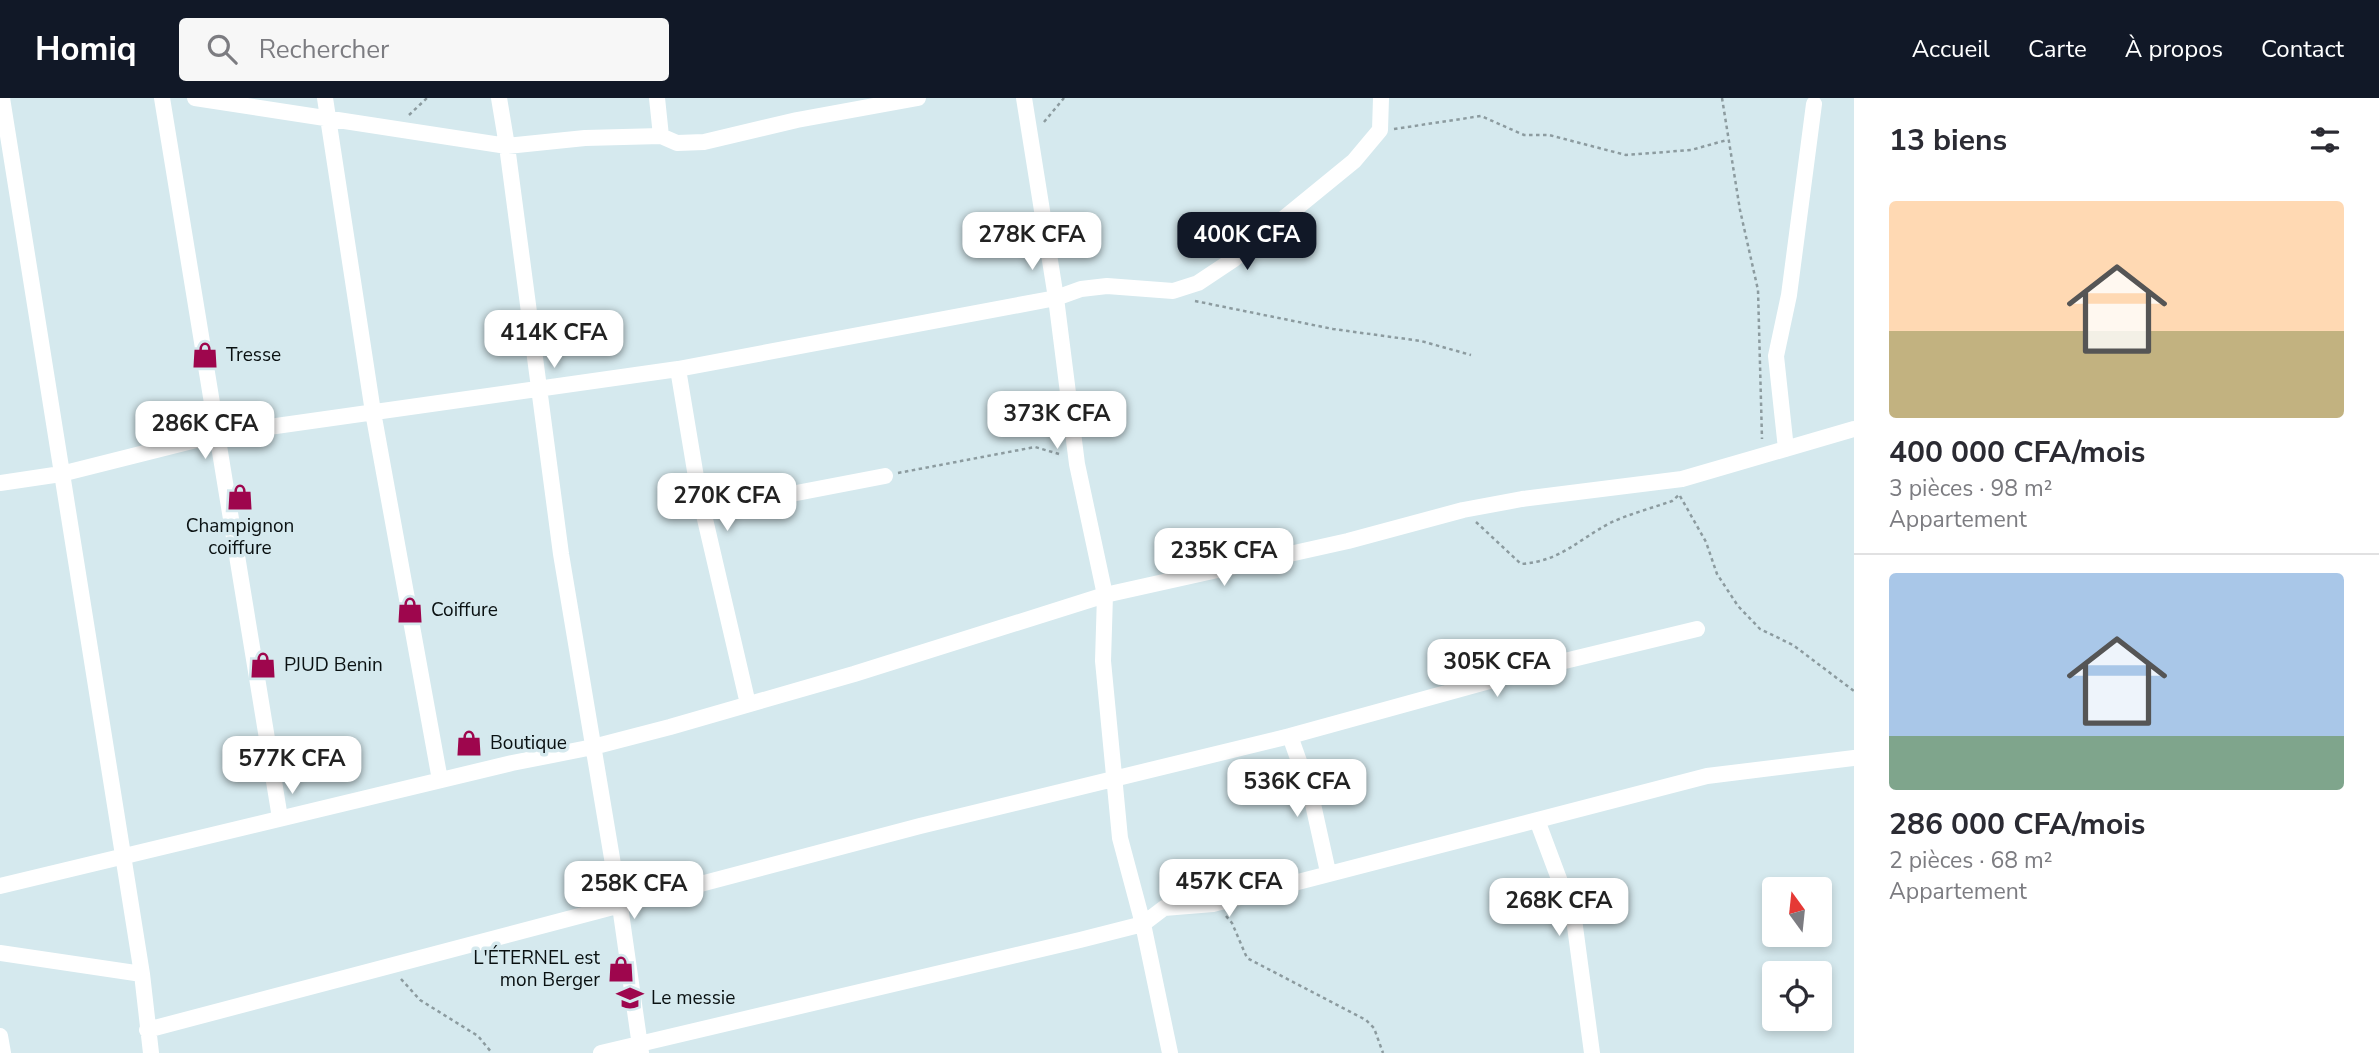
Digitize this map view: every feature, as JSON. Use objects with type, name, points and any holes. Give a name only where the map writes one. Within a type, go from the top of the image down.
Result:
[{"type":"street","points":[[2,98],[142,974],[151,1053]]},
{"type":"street","points":[[162,98],[220,434],[280,818]]},
{"type":"street","points":[[195,98],[507,146],[598,137],[661,136],[677,143],[704,142],[797,120],[918,98]]},
{"type":"street","points":[[326,98],[373,412],[440,780]]},
{"type":"street","points":[[499,98],[561,554],[620,906],[640,1049]]},
{"type":"street","points":[[657,98],[661,136]]},
{"type":"street","points":[[1024,98],[1056,299],[1077,464],[1105,595],[1103,661],[1120,838],[1143,924],[1170,1053]]},
{"type":"street","points":[[0,483],[61,474],[220,434],[678,369],[1056,299],[1081,289],[1107,286],[1173,291],[1198,283],[1234,258],[1354,161],[1380,130],[1383,100]]},
{"type":"street","points":[[1786,449],[1776,356],[1789,295],[1814,104]]},
{"type":"street","points":[[678,369],[703,511],[748,704]]},
{"type":"street","points":[[0,886],[440,780],[593,747],[854,674],[1105,595],[1348,541],[1463,510],[1522,499],[1682,478],[1854,429]]},
{"type":"street","points":[[703,511],[885,476]]},
{"type":"street","points":[[147,1030],[391,968],[920,826],[1290,736],[1544,666],[1696,629]]},
{"type":"street","points":[[1290,736],[1311,795],[1328,872]]},
{"type":"street","points":[[601,1053],[640,1049],[1143,924],[1164,908],[1213,904],[1328,872],[1707,776],[1854,758]]},
{"type":"street","points":[[1537,820],[1574,919],[1592,1053]]},
{"type":"street","points":[[0,953],[142,974]]},
{"type":"street","points":[[0,1036],[3,1053]]},
{"type":"path","points":[[1030,138],[1064,98]]},
{"type":"path","points":[[1722,98],[1727,140],[1758,290],[1763,434],[1756,455]]},
{"type":"path","points":[[1380,130],[1481,116],[1524,135],[1549,135],[1626,155],[1691,150],[1727,140]]},
{"type":"path","points":[[1173,291],[1212,305],[1333,329],[1421,341],[1471,355]]},
{"type":"path","points":[[885,476],[1035,447],[1052,450],[1077,464]]},
{"type":"path","points":[[1682,478],[1679,496],[1706,542],[1717,574],[1738,606],[1760,629],[1793,645],[1854,691]]},
{"type":"path","points":[[1463,510],[1521,564],[1539,563],[1563,555],[1611,523],[1679,496]]},
{"type":"path","points":[[1213,904],[1233,923],[1247,958],[1366,1020],[1374,1028],[1383,1053]]},
{"type":"path","points":[[391,968],[420,1000],[478,1036],[492,1053]]},
{"type":"place","name":"Tresse","points":[[205,355]]},
{"type":"place","name":"Champignon coiffure","points":[[240,497]]},
{"type":"place","name":"Coiffure","points":[[410,610]]},
{"type":"place","name":"PJUD Benin","points":[[263,665]]},
{"type":"place","name":"Boutique","points":[[469,743]]},
{"type":"place","name":"L'ÉTERNEL est mon Berger","points":[[621,969]]},
{"type":"place","name":"Le messie","points":[[630,998]]}]
